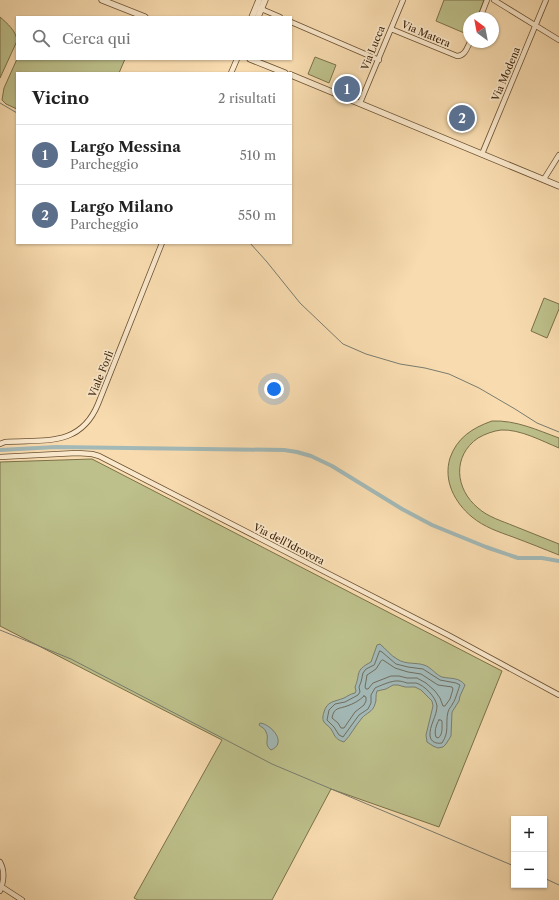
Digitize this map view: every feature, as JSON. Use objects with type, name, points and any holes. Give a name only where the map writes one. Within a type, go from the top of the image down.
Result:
[{"type":"street","points":[[102,0],[142,16]]},
{"type":"street","points":[[258,16],[259,0]]},
{"type":"street","points":[[253,16],[265,0]]},
{"type":"street","name":"Via Lucca","points":[[360,104],[403,0]]},
{"type":"street","points":[[482,12],[487,0]]},
{"type":"street","points":[[494,0],[559,40]]},
{"type":"street","name":"Via Modena","points":[[482,154],[546,0]]},
{"type":"street","points":[[259,8],[278,16]]},
{"type":"street","points":[[292,22],[379,60]]},
{"type":"street","name":"Via Matera","points":[[391,29],[457,56],[462,56],[467,48]]},
{"type":"street","points":[[230,72],[236,60]]},
{"type":"street","points":[[252,60],[282,72]]},
{"type":"street","points":[[292,75],[559,186]]},
{"type":"street","points":[[544,179],[559,155]]},
{"type":"street","name":"Viale Forlì","points":[[0,444],[70,436],[89,421],[101,399],[162,244]]},
{"type":"street","name":"Via dell'Idrovora","points":[[0,457],[77,453],[99,456],[559,694]]},
{"type":"street","points":[[0,862],[4,872],[1,888],[22,900]]},
{"type":"green space","points":[[444,0],[484,0],[479,12],[463,12],[463,32],[436,21]]},
{"type":"green space","points":[[0,17],[15,34],[16,43],[0,78]]},
{"type":"green space","points":[[315,57],[336,65],[329,83],[308,74]]},
{"type":"green space","points":[[17,60],[125,60],[119,72],[16,72],[16,109],[6,104],[2,100],[4,88]]},
{"type":"green space","points":[[544,298],[559,304],[559,309],[547,338],[531,331]]},
{"type":"green space","points":[[492,421],[518,424],[559,438],[559,448],[516,431],[501,430],[483,435],[470,445],[464,454],[461,463],[461,482],[465,492],[470,500],[486,514],[559,544],[559,555],[482,524],[472,517],[460,505],[452,491],[449,483],[448,467],[453,451],[461,439],[466,435],[478,427]]},
{"type":"green space","points":[[92,459],[502,671],[439,827],[331,789],[272,900],[138,900],[134,898],[222,740],[0,626],[0,462]]},
{"type":"water","points":[[380,644],[392,656],[400,661],[424,665],[442,677],[457,679],[465,685],[459,701],[452,712],[451,736],[443,747],[438,748],[427,742],[426,735],[433,706],[432,701],[421,690],[415,687],[393,685],[386,689],[377,691],[376,702],[373,709],[362,718],[344,742],[337,738],[324,722],[323,718],[325,708],[329,704],[355,693],[355,687],[360,670],[371,662],[377,645]]},
{"type":"water","points":[[260,723],[269,727],[276,734],[278,743],[276,747],[271,750],[267,746],[267,735],[264,729],[259,725]]},
{"type":"waterway","points":[[0,103],[16,112]]},
{"type":"waterway","points":[[251,244],[300,303],[343,344],[366,354],[400,364],[449,374],[479,388],[537,423],[559,432]]},
{"type":"waterway","points":[[0,450],[56,447],[284,450],[297,452],[311,456],[332,466],[402,509],[432,525],[518,558],[542,558],[559,561]]},
{"type":"waterway","points":[[0,630],[71,659],[272,764],[511,865]]},
{"type":"waterway","points":[[547,879],[559,885]]},
{"type":"place","name":"Largo Messina","points":[[347,89]]},
{"type":"place","name":"Largo Milano","points":[[462,118]]}]
